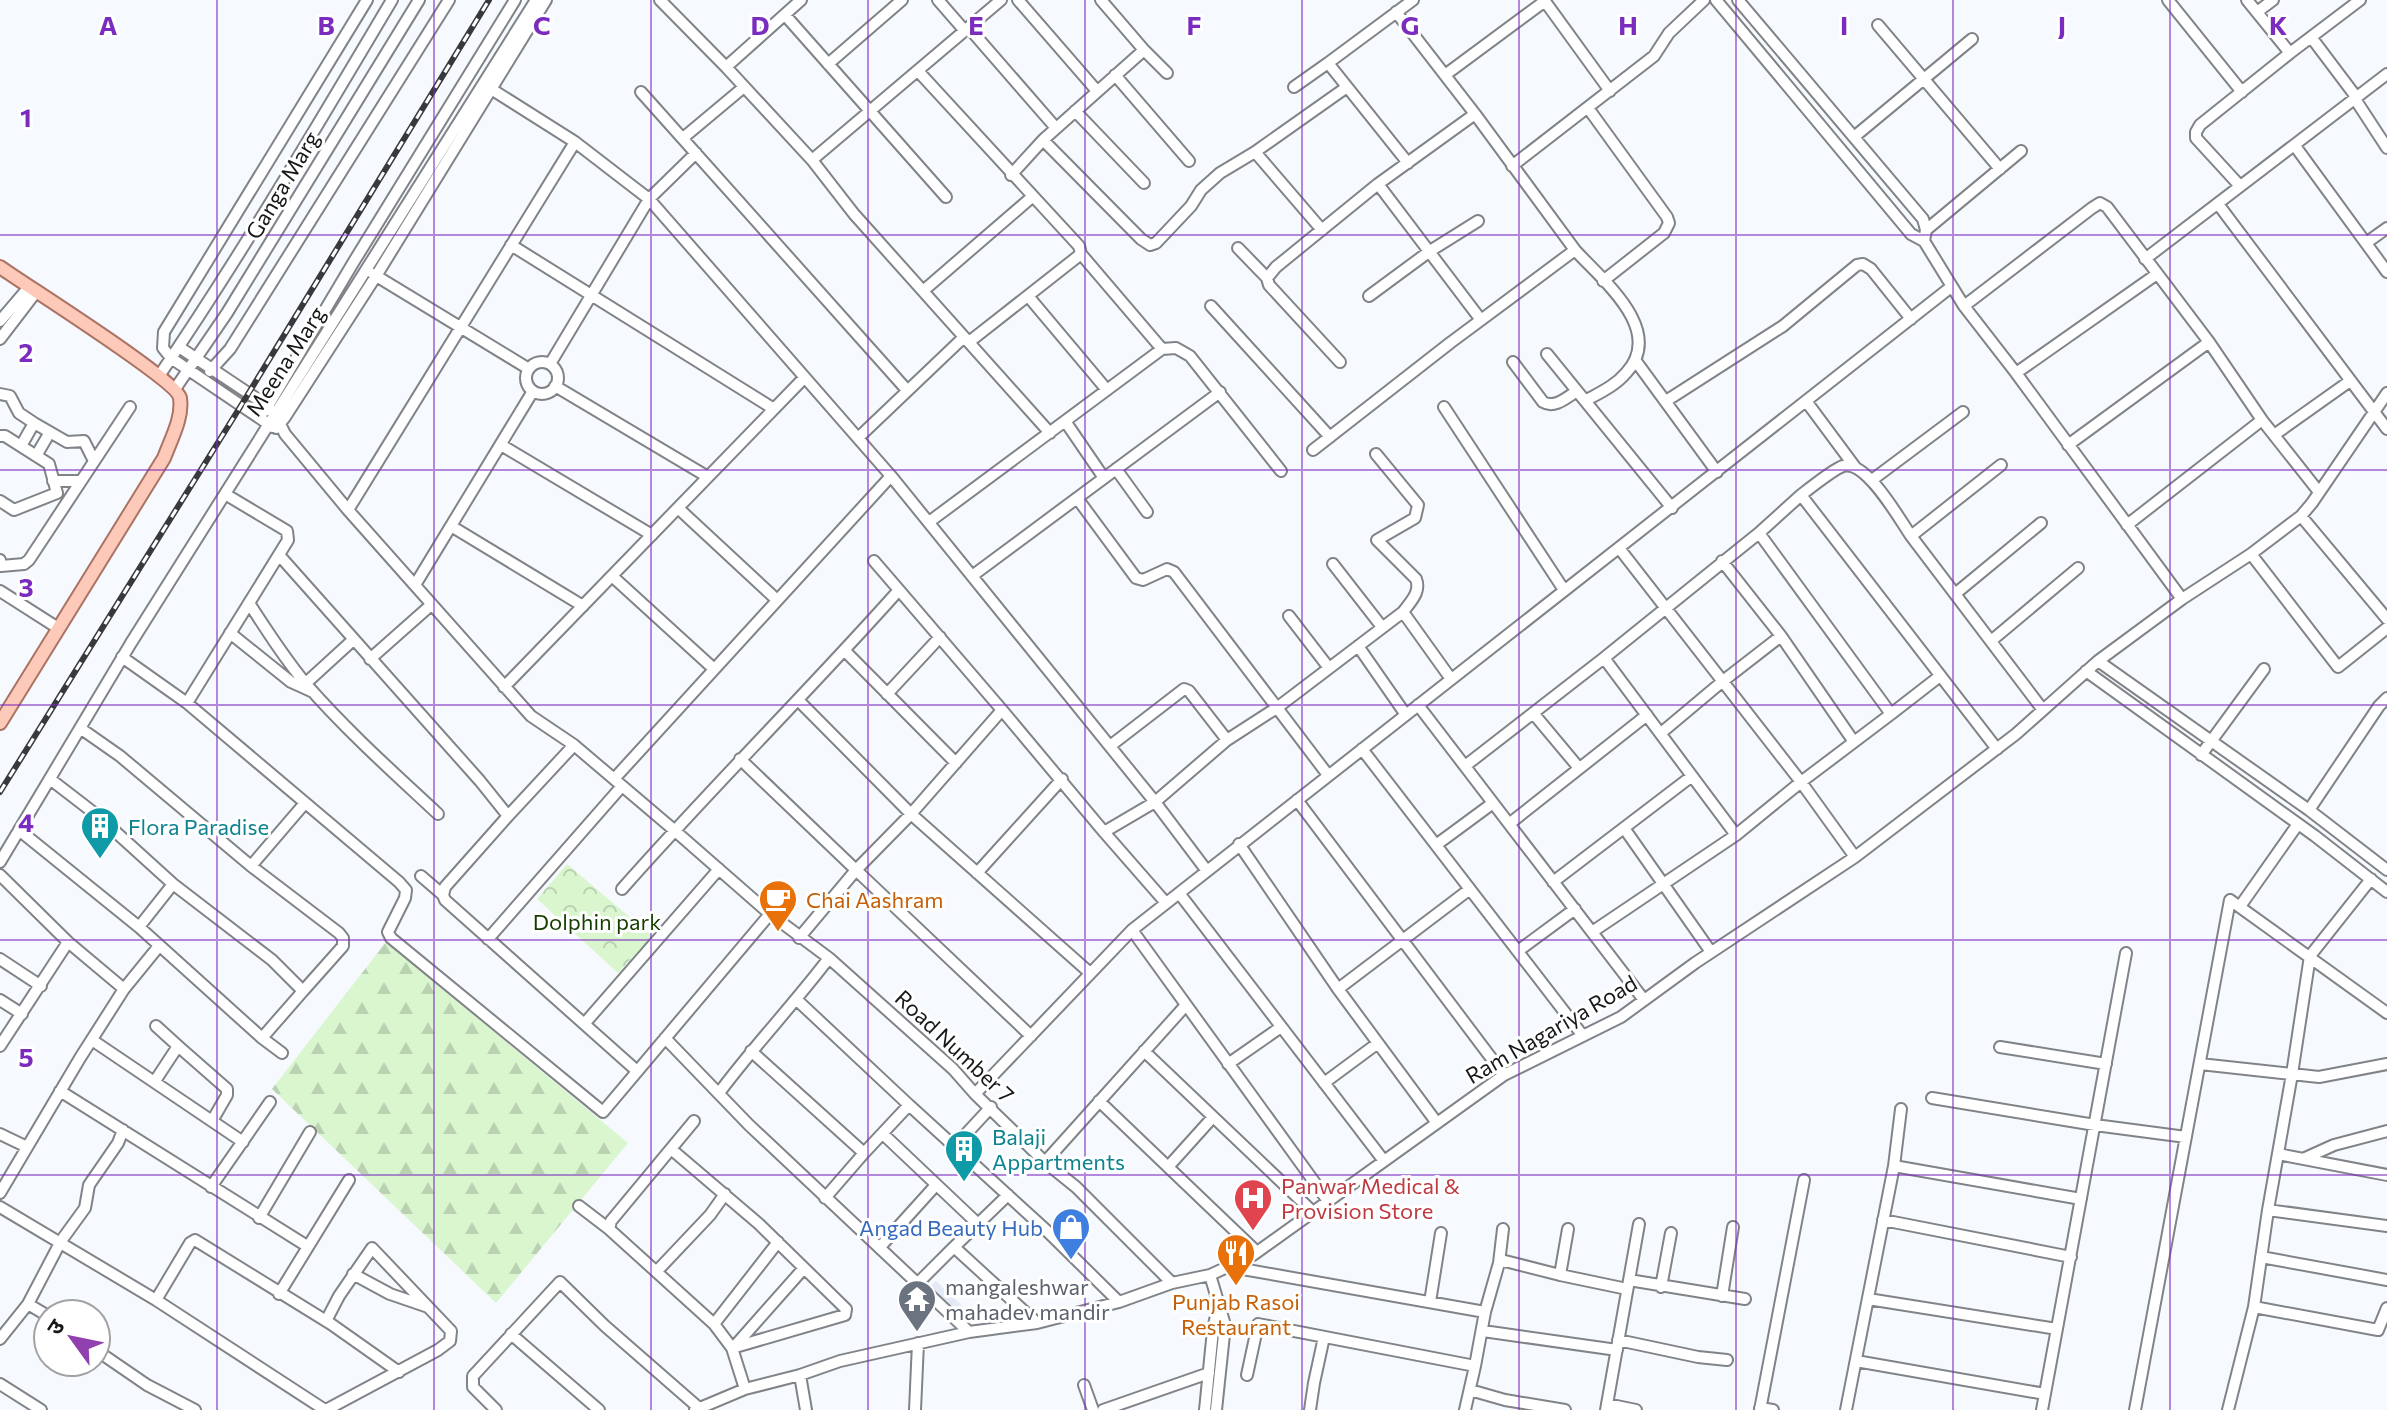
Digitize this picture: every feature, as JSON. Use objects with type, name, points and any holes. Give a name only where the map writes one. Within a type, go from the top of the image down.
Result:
[{"type":"main road","points":[[0,267],[159,376],[180,395],[180,415],[164,458],[0,723]]},
{"type":"street","points":[[273,421],[171,358],[163,348],[164,332],[367,0]]},
{"type":"street","name":"Ganga Marg","points":[[159,376],[392,0]]},
{"type":"street","name":"Ganga Marg","points":[[175,389],[197,359],[419,0]]},
{"type":"street","points":[[203,379],[230,349],[449,0]]},
{"type":"street","name":"Meena Marg","points":[[225,494],[260,435],[273,421],[353,263],[515,0]]},
{"type":"street","points":[[488,87],[536,0]]},
{"type":"street","points":[[273,421],[546,0]]},
{"type":"street","points":[[660,0],[812,160],[854,214],[1050,433]]},
{"type":"street","points":[[726,67],[801,0]]},
{"type":"street","points":[[828,64],[902,0]]},
{"type":"street","points":[[938,0],[1056,128]]},
{"type":"street","points":[[812,160],[1001,0]]},
{"type":"street","points":[[1018,0],[1097,91]]},
{"type":"street","points":[[1101,0],[1167,73]]},
{"type":"street","points":[[1294,87],[1413,0]]},
{"type":"street","points":[[1512,166],[1654,56],[1669,33],[1704,0]]},
{"type":"street","points":[[1716,0],[1911,234],[1925,235],[2021,151]]},
{"type":"street","points":[[1738,0],[1923,219],[1925,235],[1951,287],[2182,599]]},
{"type":"street","points":[[2168,0],[2242,92]]},
{"type":"street","points":[[2247,0],[2290,53]]},
{"type":"street","points":[[2257,12],[2273,0]]},
{"type":"street","points":[[2240,186],[2196,138],[2200,125],[2360,0]]},
{"type":"street","points":[[1445,75],[1545,1],[1610,91]]},
{"type":"street","points":[[1396,12],[1575,250],[1624,303],[1639,330],[1635,360],[1626,373],[1607,389],[1585,401]]},
{"type":"street","points":[[785,15],[946,197]]},
{"type":"street","points":[[1878,25],[2000,169]]},
{"type":"street","points":[[2311,37],[2356,98],[2387,148]]},
{"type":"street","points":[[1854,137],[1972,39]]},
{"type":"street","points":[[1011,175],[1043,140],[1144,50]]},
{"type":"street","points":[[1328,63],[1408,163]]},
{"type":"street","points":[[918,71],[1079,246],[1081,254],[1162,349]]},
{"type":"street","points":[[2145,259],[2387,74]]},
{"type":"street","points":[[1115,75],[1189,161]]},
{"type":"street","points":[[488,87],[575,142],[649,199],[891,476],[1155,802],[1207,871]]},
{"type":"street","points":[[683,138],[744,87]]},
{"type":"street","points":[[1043,140],[1150,245],[1156,243],[1191,206],[1201,190],[1220,173],[1347,87]]},
{"type":"street","points":[[641,92],[906,389]]},
{"type":"street","points":[[1588,108],[1669,223],[1664,233],[1603,281]]},
{"type":"street","points":[[1075,111],[1144,183]]},
{"type":"street","points":[[1267,278],[1276,267],[1378,184],[1475,114]]},
{"type":"street","points":[[348,510],[575,142]]},
{"type":"street","points":[[2295,146],[2387,272]]},
{"type":"street","points":[[1255,152],[1322,230]]},
{"type":"street","points":[[550,364],[649,199],[696,153]]},
{"type":"street","points":[[1378,184],[1481,320]]},
{"type":"street","points":[[923,291],[1032,197]]},
{"type":"street","points":[[1964,306],[2100,203],[2107,207],[2209,342],[2262,420],[2319,492]]},
{"type":"street","points":[[2218,204],[2387,429]]},
{"type":"street","points":[[1369,296],[1430,251],[1478,221]]},
{"type":"street","points":[[2366,243],[2387,228]]},
{"type":"street","points":[[511,245],[774,409]]},
{"type":"street","points":[[1238,248],[1340,362]]},
{"type":"street","points":[[1313,450],[1575,250]]},
{"type":"street","points":[[858,438],[906,389],[966,339],[1081,254]]},
{"type":"street","points":[[353,263],[529,369]]},
{"type":"street","points":[[1666,401],[1783,326],[1857,265],[1868,266],[1911,319]]},
{"type":"street","points":[[2016,373],[2157,274]]},
{"type":"street","points":[[975,1094],[1132,930],[1951,287]]},
{"type":"street","points":[[0,321],[32,290]]},
{"type":"street","points":[[0,339],[32,290]]},
{"type":"street","points":[[1028,296],[1107,390]]},
{"type":"street","points":[[1211,306],[1330,437]]},
{"type":"street","points":[[2068,445],[2209,342]]},
{"type":"street","points":[[179,347],[212,368],[273,421]]},
{"type":"street","points":[[929,522],[1162,349],[1176,348],[1190,356],[1281,471]]},
{"type":"street","points":[[1547,354],[1672,508]]},
{"type":"street","points":[[1635,360],[1717,472]]},
{"type":"street","points":[[541,362],[550,364],[558,377],[555,386],[543,393],[533,391],[527,384],[529,369],[541,362]]},
{"type":"street","points":[[1513,362],[1548,405],[1577,391]]},
{"type":"street","points":[[504,687],[804,378]]},
{"type":"street","points":[[2274,435],[2350,381]]},
{"type":"street","points":[[555,386],[708,477]]},
{"type":"street","points":[[415,585],[533,391]]},
{"type":"street","points":[[972,576],[1220,392]]},
{"type":"street","name":"Ram Nagariya Road","points":[[697,1409],[715,1405],[745,1389],[840,1361],[969,1332],[1037,1323],[1119,1302],[1172,1283],[1210,1275],[1257,1252],[1504,1075],[1621,1017],[1711,952],[1855,857],[1997,749],[2098,661],[2301,516],[2387,393]]},
{"type":"street","points":[[0,394],[10,396],[16,409],[67,442],[84,441],[94,461]]},
{"type":"street","points":[[1806,401],[1855,467],[1872,480],[2043,710]]},
{"type":"street","points":[[0,564],[24,564],[130,407]]},
{"type":"street","points":[[1444,407],[1564,590]]},
{"type":"street","points":[[1872,480],[1963,412]]},
{"type":"street","points":[[2127,525],[2262,420]]},
{"type":"street","name":"Road Number 7","points":[[273,421],[531,716],[574,745],[770,914],[829,958],[953,1069],[975,1094],[1045,1162],[1076,1187],[1172,1283]]},
{"type":"street","points":[[1065,421],[1104,478]]},
{"type":"street","points":[[21,446],[34,423]]},
{"type":"street","points":[[36,456],[50,432]]},
{"type":"street","points":[[0,436],[49,464],[62,507]]},
{"type":"street","points":[[501,445],[652,535]]},
{"type":"street","points":[[1104,832],[1155,802],[1227,740],[1278,707],[1403,612],[1417,593],[1419,587],[1416,579],[1377,540],[1415,518],[1418,505],[1376,454]]},
{"type":"street","points":[[1911,536],[2001,465]]},
{"type":"street","points":[[1465,766],[1667,608],[1801,495],[1843,466],[1855,467]]},
{"type":"street","points":[[1116,469],[1147,512]]},
{"type":"street","points":[[488,939],[714,669],[891,476]]},
{"type":"street","points":[[53,481],[80,481]]},
{"type":"street","points":[[0,501],[14,510],[57,493]]},
{"type":"street","points":[[0,862],[122,657],[225,494],[287,531],[288,540],[187,703]]},
{"type":"street","points":[[1801,495],[1997,749]]},
{"type":"street","points":[[1077,498],[1136,578],[1143,580],[1167,569],[1174,572],[1328,775]]},
{"type":"street","points":[[39,500],[50,525]]},
{"type":"street","points":[[678,508],[777,600]]},
{"type":"street","points":[[2301,516],[2387,619]]},
{"type":"street","points":[[1955,594],[2041,523]]},
{"type":"street","points":[[451,526],[583,606]]},
{"type":"street","points":[[1759,533],[1891,714]]},
{"type":"street","points":[[1619,548],[1801,782],[1855,857]]},
{"type":"street","points":[[2251,554],[2338,667],[2387,628]]},
{"type":"street","points":[[279,555],[508,816]]},
{"type":"street","points":[[874,561],[1166,903]]},
{"type":"street","points":[[1722,561],[1781,636],[1854,742]]},
{"type":"street","points":[[1333,564],[1382,627]]},
{"type":"street","points":[[1991,641],[2078,568]]},
{"type":"street","points":[[612,576],[714,669]]},
{"type":"street","points":[[622,889],[899,590]]},
{"type":"street","points":[[0,591],[58,628]]},
{"type":"street","points":[[249,603],[272,640],[306,683],[365,747],[438,814]]},
{"type":"street","points":[[370,659],[431,605]]},
{"type":"street","points":[[1403,612],[1451,679]]},
{"type":"street","points":[[1289,616],[1329,668]]},
{"type":"street","points":[[230,633],[291,682],[315,693]]},
{"type":"street","points":[[1661,733],[1781,636]]},
{"type":"street","points":[[887,694],[940,637]]},
{"type":"street","points":[[306,683],[353,640]]},
{"type":"street","points":[[1358,646],[1406,715]]},
{"type":"street","points":[[845,651],[956,763]]},
{"type":"street","points":[[122,657],[187,703],[406,890],[388,932],[391,938],[603,1112],[770,914]]},
{"type":"street","points":[[1604,658],[1736,835]]},
{"type":"street","points":[[2098,661],[2386,866]]},
{"type":"street","points":[[2201,755],[2264,669]]},
{"type":"street","points":[[2086,671],[2387,892]]},
{"type":"street","points":[[1592,932],[1736,835],[1940,676]]},
{"type":"street","points":[[1110,746],[1184,689],[1189,691],[1227,740]]},
{"type":"street","points":[[2309,810],[2387,698]]},
{"type":"street","points":[[798,700],[911,814],[1090,973]]},
{"type":"street","points":[[1418,705],[1644,1000]]},
{"type":"street","points":[[799,938],[856,870],[911,814],[1002,710]]},
{"type":"street","points":[[1533,713],[1579,768]]},
{"type":"street","points":[[1509,824],[1647,715]]},
{"type":"street","points":[[80,728],[120,756],[343,938],[343,946],[262,1038]]},
{"type":"street","points":[[443,895],[445,887],[574,745]]},
{"type":"street","points":[[1362,749],[1583,1036]]},
{"type":"street","points":[[740,759],[1031,1036]]},
{"type":"street","points":[[1553,882],[1692,776]]},
{"type":"street","points":[[50,779],[98,816],[173,884],[272,960],[303,991]]},
{"type":"street","points":[[977,873],[1062,779]]},
{"type":"street","points":[[1297,800],[1504,1075]]},
{"type":"street","points":[[251,866],[305,803]]},
{"type":"street","points":[[1436,845],[1493,803]]},
{"type":"street","points":[[2241,905],[2298,824]]},
{"type":"street","points":[[1624,828],[1711,952]]},
{"type":"street","points":[[19,830],[139,927],[282,1053]]},
{"type":"street","points":[[1239,844],[1338,989],[1437,1123]]},
{"type":"street","points":[[585,1023],[719,869]]},
{"type":"street","points":[[0,875],[68,942],[124,989]]},
{"type":"street","points":[[421,876],[637,1071]]},
{"type":"street","points":[[2228,1410],[2254,1307],[2310,956],[2371,879]]},
{"type":"street","points":[[139,927],[173,884]]},
{"type":"street","points":[[1338,989],[1470,889]]},
{"type":"street","points":[[1179,893],[1384,1161]]},
{"type":"street","points":[[2135,1410],[2230,900],[2387,1013]]},
{"type":"street","points":[[1518,951],[1575,909]]},
{"type":"street","points":[[1132,930],[1328,1201]]},
{"type":"street","points":[[0,1046],[68,942]]},
{"type":"street","points":[[0,1193],[124,989],[159,946]]},
{"type":"street","points":[[2042,1410],[2126,953]]},
{"type":"street","points":[[719,1093],[829,958]]},
{"type":"street","points":[[0,959],[41,986]]},
{"type":"street","points":[[0,1000],[22,1014]]},
{"type":"street","points":[[797,1000],[1119,1302]]},
{"type":"street","points":[[1045,1162],[1186,1005]]},
{"type":"street","points":[[156,1026],[227,1089],[227,1095],[212,1121]]},
{"type":"street","points":[[1228,1064],[1281,1027]]},
{"type":"street","points":[[665,1038],[749,1125],[969,1332]]},
{"type":"street","points":[[92,1040],[243,1142]]},
{"type":"street","points":[[1324,1083],[1378,1043]]},
{"type":"street","points":[[155,1081],[178,1046]]},
{"type":"street","points":[[2000,1047],[2106,1064]]},
{"type":"street","points":[[751,1051],[864,1153]]},
{"type":"street","points":[[1144,1051],[1313,1212]]},
{"type":"street","points":[[2200,1064],[2319,1077],[2387,1064]]},
{"type":"street","points":[[60,1091],[307,1246]]},
{"type":"street","points":[[1932,1098],[2186,1137]]},
{"type":"street","points":[[1099,1101],[1257,1252]]},
{"type":"street","points":[[211,1187],[270,1102]]},
{"type":"street","points":[[825,1198],[909,1105]]},
{"type":"street","points":[[954,1147],[991,1107]]},
{"type":"street","points":[[1846,1410],[1894,1166],[1901,1109]]},
{"type":"street","points":[[1168,1167],[1213,1117]]},
{"type":"street","points":[[609,1229],[611,1221],[694,1121]]},
{"type":"street","points":[[0,1339],[28,1304],[61,1241],[85,1208],[89,1185],[118,1143],[123,1130]]},
{"type":"street","points":[[2301,1159],[2334,1145],[2387,1131]]},
{"type":"street","points":[[259,1218],[310,1132]]},
{"type":"street","points":[[0,1134],[27,1147]]},
{"type":"street","points":[[883,1134],[978,1224]]},
{"type":"street","points":[[671,1149],[778,1242],[846,1309],[845,1315],[732,1348]]},
{"type":"street","points":[[2278,1154],[2387,1175]]},
{"type":"street","points":[[1894,1166],[2081,1199]]},
{"type":"street","points":[[279,1294],[349,1180]]},
{"type":"street","points":[[1773,1410],[1760,1409],[1804,1180]]},
{"type":"street","points":[[880,1247],[936,1185]]},
{"type":"street","points":[[657,1271],[710,1215],[725,1194]]},
{"type":"street","points":[[918,1283],[1008,1195]]},
{"type":"street","points":[[579,1206],[609,1229],[714,1324],[732,1348],[745,1389]]},
{"type":"street","points":[[0,1207],[156,1300],[325,1410],[399,1372],[450,1341],[451,1331],[372,1248],[326,1321]]},
{"type":"street","points":[[2268,1210],[2387,1226]]},
{"type":"street","points":[[1883,1220],[2071,1257]]},
{"type":"street","points":[[1636,1410],[1606,1407],[1639,1224]]},
{"type":"street","points":[[1722,1296],[1733,1227]]},
{"type":"street","points":[[1465,1410],[1485,1312],[1499,1263],[1503,1229]]},
{"type":"street","points":[[1560,1275],[1568,1229]]},
{"type":"street","points":[[1430,1302],[1441,1233]]},
{"type":"street","points":[[1661,1287],[1671,1233]]},
{"type":"street","points":[[156,1300],[190,1243],[195,1240],[326,1321],[399,1372]]},
{"type":"street","points":[[714,1324],[778,1242]]},
{"type":"street","points":[[954,1247],[1037,1323]]},
{"type":"street","points":[[2261,1257],[2387,1280]]},
{"type":"street","points":[[1499,1263],[1505,1261],[1560,1275],[1745,1299]]},
{"type":"street","points":[[1230,1267],[1485,1312]]},
{"type":"street","points":[[732,1348],[804,1268]]},
{"type":"street","points":[[353,1274],[390,1294],[429,1308]]},
{"type":"street","points":[[1210,1275],[1225,1325],[1216,1410]]},
{"type":"street","points":[[496,1410],[473,1387],[473,1376],[560,1282],[697,1409]]},
{"type":"street","points":[[1868,1299],[2057,1329]]},
{"type":"street","points":[[1205,1410],[1219,1300]]},
{"type":"street","points":[[28,1304],[32,1306]]},
{"type":"street","points":[[2254,1307],[2378,1330],[2387,1308]]},
{"type":"street","points":[[1247,1375],[1258,1324],[1475,1366]]},
{"type":"street","points":[[1483,1331],[1727,1360]]},
{"type":"street","points":[[511,1334],[599,1410]]},
{"type":"street","points":[[1310,1410],[1324,1337]]},
{"type":"street","points":[[915,1410],[918,1343]]},
{"type":"street","points":[[112,1361],[147,1385],[195,1410]]},
{"type":"street","points":[[1856,1361],[2045,1394]]},
{"type":"street","points":[[1103,1410],[1209,1373]]},
{"type":"street","points":[[800,1375],[806,1410]]},
{"type":"street","points":[[0,1384],[41,1410]]},
{"type":"street","points":[[1084,1385],[1093,1410]]},
{"type":"street","points":[[1470,1390],[1505,1400],[1565,1410]]},
{"type":"shaded area","points":[[936,1281],[977,1320],[963,1326],[926,1290]]},
{"type":"green space","name":"Dolphin park","points":[[567,864],[652,936],[618,973],[537,899]]},
{"type":"green space","points":[[386,942],[628,1143],[496,1303],[272,1089]]},
{"type":"railway","points":[[0,792],[489,0]]},
{"type":"place","name":"Flora Paradise","points":[[100,860]]},
{"type":"place","name":"Chai Aashram","points":[[778,933]]},
{"type":"place","name":"Balaji Appartments","points":[[964,1183]]},
{"type":"place","name":"Panwar Medical & Provision Store","points":[[1253,1232]]},
{"type":"place","name":"Angad Beauty Hub","points":[[1071,1261]]},
{"type":"place","name":"Punjab Rasoi Restaurant","points":[[1236,1287]]},
{"type":"place","name":"mangaleshwar mahadev mandir","points":[[917,1333]]}]
